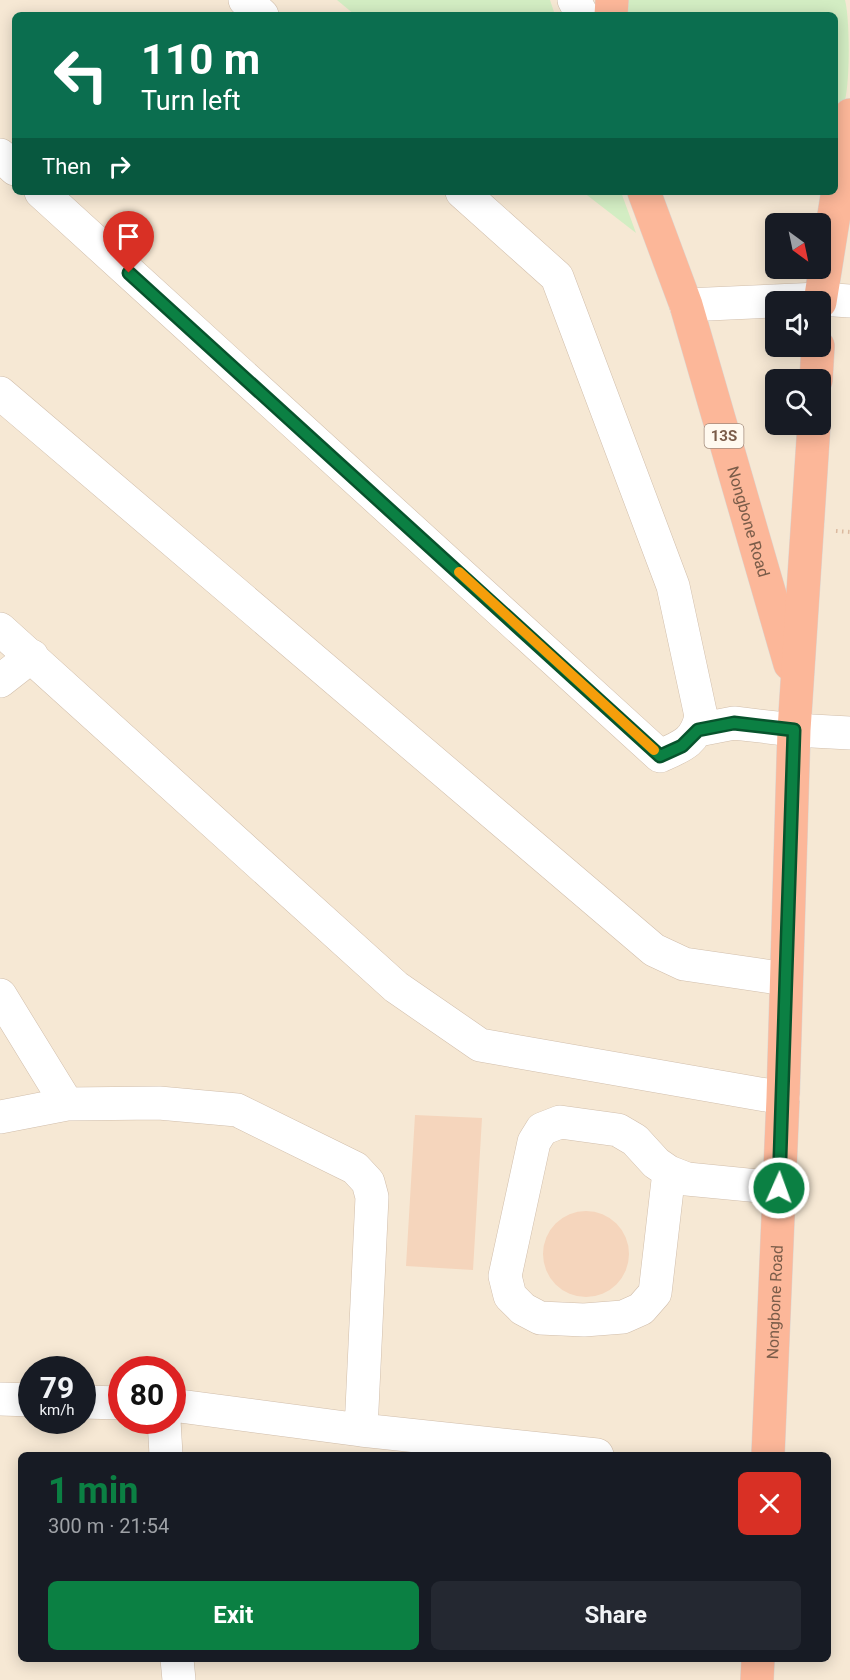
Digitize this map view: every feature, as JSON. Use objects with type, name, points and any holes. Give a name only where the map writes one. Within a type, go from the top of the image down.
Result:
[{"type":"highway","points":[[838,121],[850,106]]},
{"type":"highway","points":[[831,291],[850,115]]},
{"type":"highway","name":"Nongbone Road","points":[[646,195],[686,304],[796,683]]},
{"type":"highway","name":"Nongbone Road","points":[[768,1452],[783,1098],[796,683],[813,435]]},
{"type":"highway","points":[[757,1680],[758,1662]]},
{"type":"street","points":[[245,0],[259,12]]},
{"type":"street","points":[[0,155],[12,166]]},
{"type":"street","points":[[43,195],[660,756],[682,746],[698,730],[701,716],[673,586],[557,277],[465,195]]},
{"type":"street","points":[[686,304],[765,302]]},
{"type":"street","points":[[0,393],[654,950],[684,964],[786,979]]},
{"type":"street","points":[[0,628],[396,987],[480,1045],[783,1098]]},
{"type":"street","points":[[0,681],[32,656]]},
{"type":"street","points":[[698,730],[734,723],[794,730],[850,733]]},
{"type":"street","points":[[0,996],[68,1104]]},
{"type":"street","points":[[0,1117],[68,1104],[159,1103],[237,1110],[355,1168],[368,1182],[372,1197],[361,1430]]},
{"type":"street","points":[[669,1172],[655,1293],[641,1309],[623,1317],[584,1320],[540,1318],[524,1309],[510,1296],[505,1276],[534,1142],[542,1129],[560,1122],[618,1130],[635,1140],[656,1163],[669,1172],[687,1179],[779,1188]]},
{"type":"street","points":[[0,1399],[18,1400]]},
{"type":"street","points":[[186,1407],[361,1430],[569,1452]]},
{"type":"street","points":[[165,1434],[166,1452]]},
{"type":"street","points":[[177,1662],[179,1680]]},
{"type":"shaded area","points":[[0,0],[850,0],[850,1680],[0,1680]]},
{"type":"green space","points":[[337,0],[550,0],[554,12],[351,12]]},
{"type":"green space","points":[[619,0],[845,0],[849,50],[845,100],[838,109],[838,12],[618,12]]},
{"type":"green space","points":[[587,195],[622,195],[636,233]]},
{"type":"building","points":[[415,1115],[482,1118],[473,1270],[406,1266]]},
{"type":"building","points":[[586,1211],[610,1218],[622,1230],[629,1254],[622,1278],[610,1290],[586,1297],[562,1290],[550,1278],[543,1254],[550,1230],[562,1218]]},
{"type":"slow traffic","points":[[459,572],[654,750]]},
{"type":"route","points":[[129,273],[660,756],[682,746],[698,730],[734,723],[794,730],[779,1188]]}]
